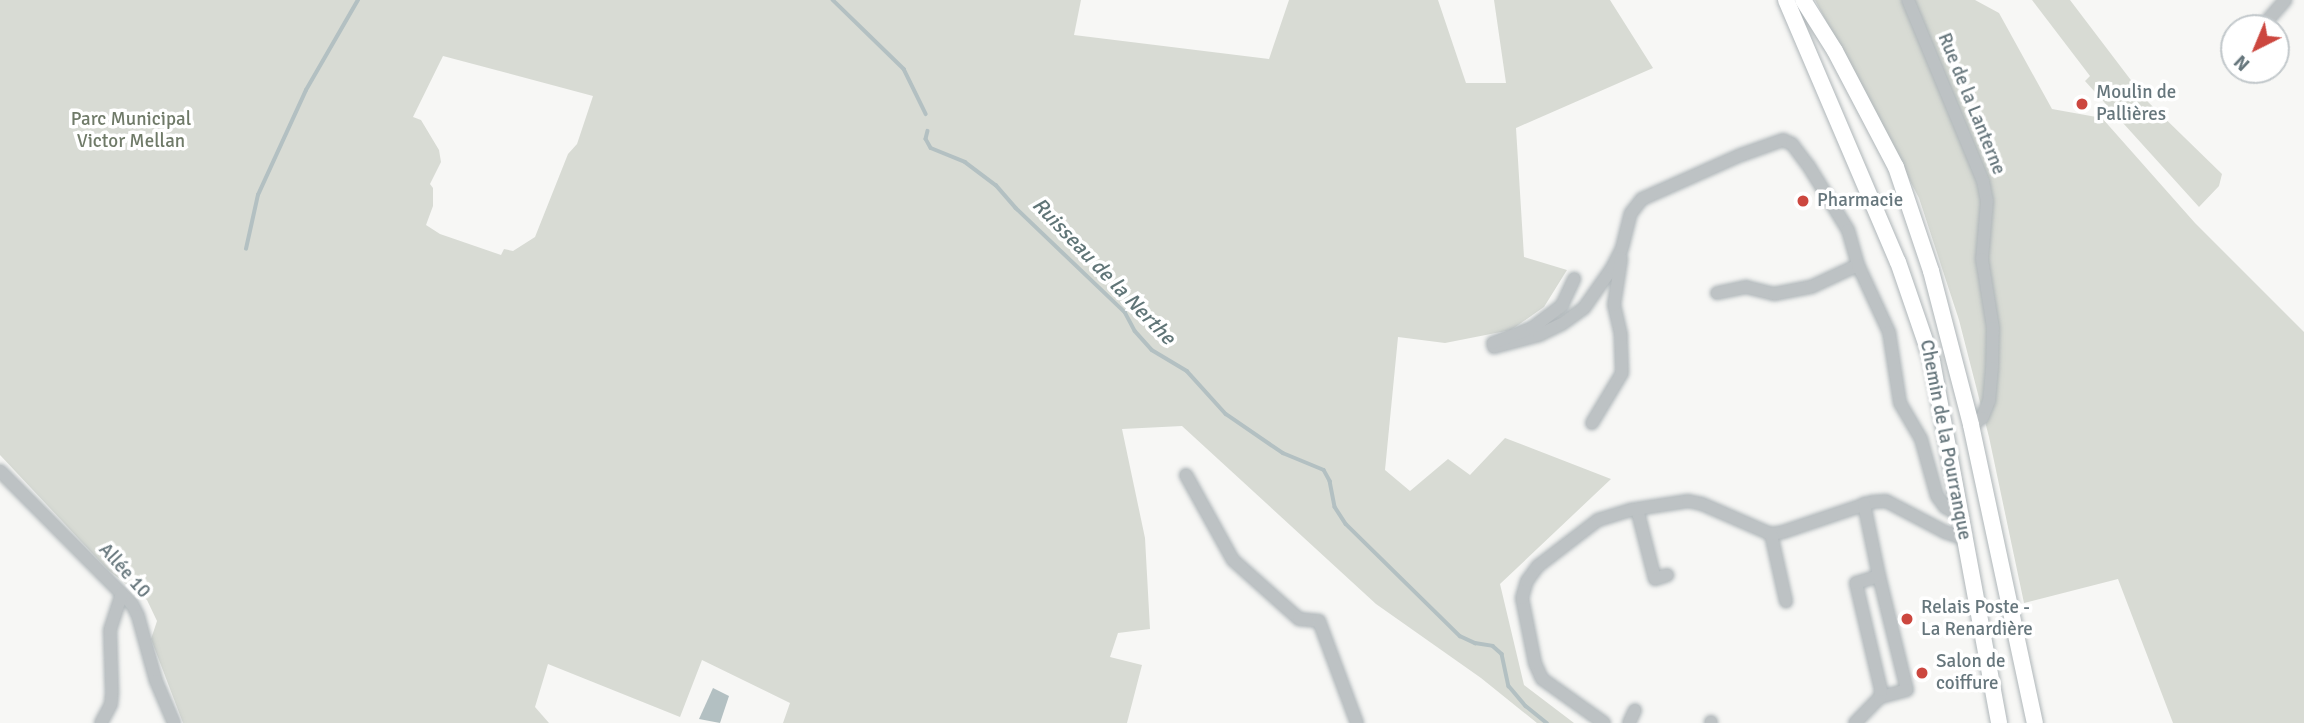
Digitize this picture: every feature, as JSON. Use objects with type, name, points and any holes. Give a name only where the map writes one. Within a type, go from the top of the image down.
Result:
[{"type":"street","name":"Chemin de la Pourranque","points":[[1786,0],[1917,311],[1932,361],[1999,723]]},
{"type":"street","points":[[1803,0],[1835,51],[1890,156],[1942,308],[1971,425],[2035,723]]},
{"type":"street","name":"Rue de la Lanterne","points":[[1908,0],[1983,181],[1987,201],[1983,258],[1993,328],[1992,368],[1989,401],[1982,418],[1971,425]]},
{"type":"street","points":[[2272,14],[2285,0]]},
{"type":"street","points":[[1808,51],[1816,23]]},
{"type":"street","points":[[1592,423],[1622,373],[1620,335],[1614,305],[1622,248],[1631,213],[1642,199],[1762,146],[1783,140],[1792,144],[1828,194],[1848,230],[1858,265],[1889,332],[1900,403],[1921,439],[1937,496],[1945,507],[1961,516]]},
{"type":"street","points":[[1574,279],[1562,305],[1532,328],[1493,343],[1494,347],[1539,335],[1575,316],[1594,298],[1622,248]]},
{"type":"street","points":[[1717,293],[1746,287],[1774,295],[1811,287],[1858,265]]},
{"type":"street","name":"Allée 10","points":[[0,471],[122,594],[138,615],[156,681],[174,723]]},
{"type":"street","points":[[1186,475],[1233,559],[1299,619],[1320,621],[1357,723]]},
{"type":"street","points":[[1604,723],[1542,679],[1535,663],[1522,598],[1527,581],[1538,566],[1598,520],[1637,509],[1688,501],[1771,534],[1783,533],[1864,504],[1886,501],[1945,532],[1965,539]]},
{"type":"street","points":[[1855,723],[1880,697],[1907,690],[1864,504]]},
{"type":"street","points":[[1637,509],[1655,579],[1667,575]]},
{"type":"street","points":[[1771,534],[1786,601]]},
{"type":"street","points":[[1879,576],[1856,583],[1881,690],[1880,697]]},
{"type":"street","points":[[101,723],[111,704],[113,693],[110,630],[122,594]]},
{"type":"street","points":[[1629,723],[1635,709]]},
{"type":"green space","name":"Parc Municipal Victor Mellan","points":[[0,0],[1081,0],[1074,35],[1269,59],[1289,0],[1438,0],[1466,83],[1506,83],[1494,0],[1610,0],[1653,68],[1516,128],[1524,257],[1567,270],[1544,307],[1511,330],[1445,343],[1398,337],[1385,470],[1410,491],[1448,459],[1470,475],[1505,438],[1611,479],[1500,584],[1524,685],[1574,723],[1537,723],[1481,678],[1376,604],[1182,426],[1122,429],[1145,538],[1150,629],[1118,633],[1110,657],[1142,665],[1127,723],[783,723],[790,703],[702,660],[680,717],[548,664],[535,707],[549,723],[183,723],[151,639],[157,621],[147,600],[108,570],[0,455]],"holes":[[[443,56],[593,96],[577,144],[568,154],[535,237],[513,251],[504,249],[501,255],[440,234],[426,225],[433,206],[433,188],[430,184],[441,162],[439,150],[421,120],[413,117]]]},
{"type":"green space","points":[[1815,0],[1975,0],[1999,13],[2052,109],[2102,118],[2195,223],[2304,332],[2304,723],[2173,723],[2118,579],[2024,603],[1989,437],[1959,320],[1919,198]]},
{"type":"green space","points":[[2032,0],[2070,0],[2146,100],[2222,174],[2219,186],[2199,207],[2085,81],[2090,76]]},
{"type":"shaded area","points":[[713,688],[729,696],[720,723],[699,719]]},
{"type":"waterway","points":[[246,249],[258,195],[306,90],[358,0]]},
{"type":"waterway","name":"Ruisseau de la Nerthe","points":[[833,0],[904,69],[926,114]]},
{"type":"waterway","name":"Ruisseau de la Nerthe","points":[[928,131],[926,139],[931,148],[965,162],[996,185],[1016,208],[1125,312],[1135,331],[1152,350],[1187,371],[1226,414],[1283,453],[1324,470],[1330,481],[1335,507],[1346,524],[1460,636],[1475,643],[1493,646],[1502,654],[1509,686],[1526,706],[1547,723]]},
{"type":"place","name":"Moulin de Pallières","points":[[2082,104]]},
{"type":"place","name":"Pharmacie","points":[[1803,201]]},
{"type":"place","name":"Relais Poste - La Renardière","points":[[1907,619]]},
{"type":"place","name":"Salon de coiffure","points":[[1922,673]]}]
